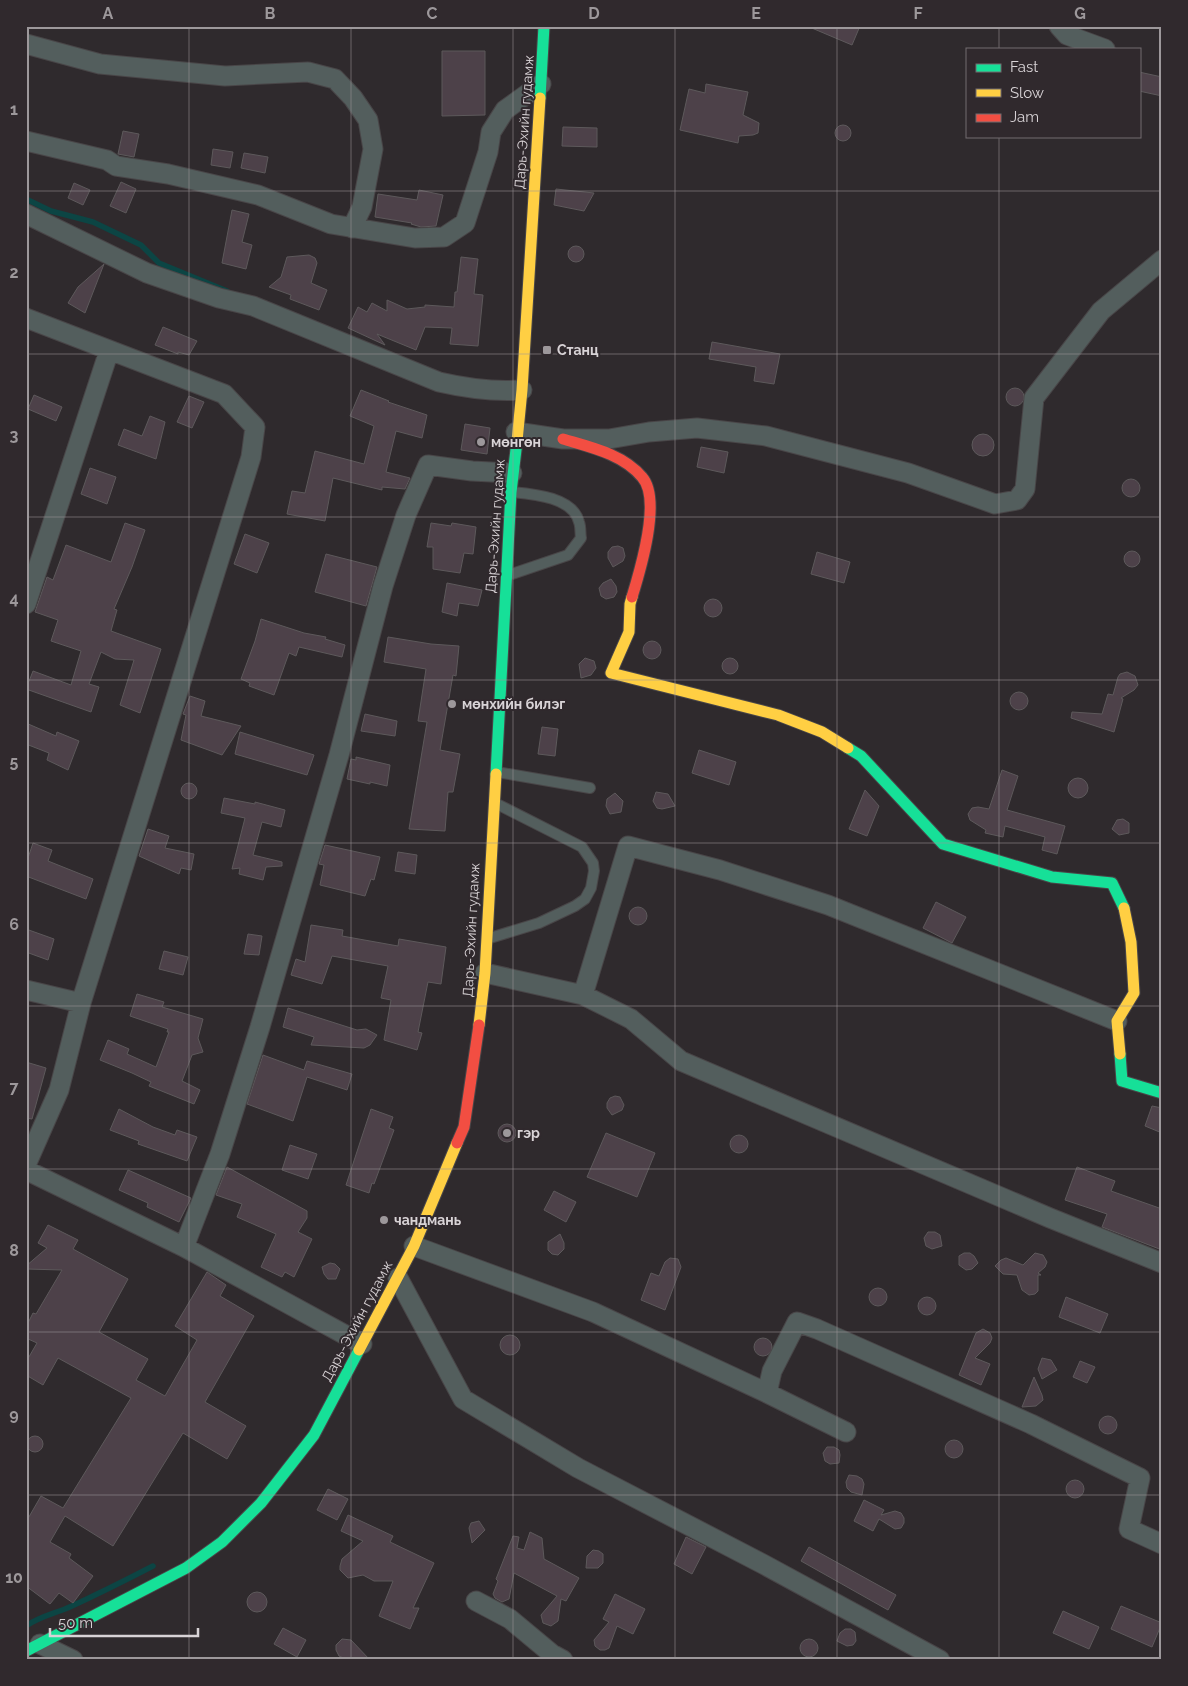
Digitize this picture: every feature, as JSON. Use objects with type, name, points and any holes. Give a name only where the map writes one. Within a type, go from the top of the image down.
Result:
[{"type":"main road","name":"Дарь-Эхийн гудамж","points":[[33,1648],[186,1568],[222,1542],[261,1503],[314,1435],[414,1246],[464,1127],[475,1060],[485,973],[512,473],[522,390],[544,26]]},
{"type":"main road","points":[[563,439],[601,450],[630,465],[644,478],[650,497],[645,552],[630,604],[630,632],[611,673],[778,715],[822,732],[861,756],[943,844],[1052,877],[1112,882],[1124,906],[1131,942],[1134,993],[1117,1021],[1122,1081],[1162,1094]]},
{"type":"street","points":[[1059,26],[1067,35],[1102,48]]},
{"type":"street","points":[[26,44],[100,64],[225,76],[308,72],[335,79],[353,98],[368,120],[373,148],[362,207],[352,228]]},
{"type":"street","points":[[26,141],[107,160],[116,166],[168,174],[258,195],[331,224],[415,238],[444,237],[465,223],[488,152],[491,132],[505,110],[541,84]]},
{"type":"street","points":[[26,214],[147,273],[219,298],[253,306],[439,382],[504,392],[522,390]]},
{"type":"street","points":[[516,432],[563,439],[609,439],[649,432],[697,428],[766,436],[908,473],[995,504],[1017,500],[1026,489],[1034,398],[1101,311],[1162,260]]},
{"type":"street","points":[[26,318],[224,394],[255,427],[251,457],[81,1003],[59,1090],[26,1165]]},
{"type":"street","points":[[26,604],[109,351]]},
{"type":"street","points":[[184,1247],[220,1154],[257,1036],[339,755],[383,586],[413,499],[428,465],[472,472],[512,473]]},
{"type":"street","points":[[583,995],[628,846],[720,870],[828,905],[1117,1021]]},
{"type":"street","points":[[485,973],[583,995],[631,1019],[681,1061],[1041,1214],[1162,1263]]},
{"type":"street","points":[[26,990],[81,1003]]},
{"type":"street","points":[[26,1170],[184,1247],[362,1344]]},
{"type":"street","points":[[414,1246],[593,1312],[846,1432]]},
{"type":"street","points":[[398,1278],[463,1399],[578,1468],[763,1564],[940,1660]]},
{"type":"street","points":[[767,1393],[772,1371],[797,1322],[817,1329],[1030,1424],[1140,1478],[1129,1529],[1162,1544]]},
{"type":"street","points":[[476,1601],[510,1619],[552,1654],[563,1660]]},
{"type":"street","points":[[33,1648],[73,1660]]},
{"type":"lane","points":[[506,576],[568,555],[581,538],[579,521],[572,509],[545,495],[511,492]]},
{"type":"lane","points":[[496,772],[590,788]]},
{"type":"lane","points":[[486,940],[539,923],[586,899],[591,888],[594,871],[593,862],[582,847],[493,802]]},
{"type":"building","points":[[807,26],[860,26],[852,45]]},
{"type":"building","points":[[442,51],[485,51],[485,115],[442,116]]},
{"type":"building","points":[[1140,72],[1162,77],[1162,96],[1140,91]]},
{"type":"building","points":[[706,84],[748,92],[743,115],[759,123],[758,133],[739,136],[738,143],[680,130],[689,89],[705,93]]},
{"type":"building","points":[[843,125],[851,133],[843,141],[835,133]]},
{"type":"building","points":[[563,127],[597,128],[597,147],[562,146]]},
{"type":"building","points":[[123,131],[139,134],[134,157],[118,154]]},
{"type":"building","points":[[213,149],[233,152],[230,168],[211,165]]},
{"type":"building","points":[[244,153],[268,157],[265,173],[241,168]]},
{"type":"building","points":[[121,182],[136,189],[126,213],[110,206]]},
{"type":"building","points":[[74,183],[90,190],[83,205],[68,198]]},
{"type":"building","points":[[556,189],[594,193],[584,211],[554,205]]},
{"type":"building","points":[[419,190],[443,195],[436,226],[421,227],[412,223],[375,217],[378,194],[417,200]]},
{"type":"building","points":[[232,210],[249,214],[242,242],[252,245],[246,269],[222,263]]},
{"type":"building","points":[[576,246],[582,248],[584,254],[582,260],[576,262],[570,260],[568,254],[570,248]]},
{"type":"building","points":[[309,255],[315,258],[317,263],[311,283],[327,290],[319,310],[290,299],[291,295],[269,287],[281,277],[287,257]]},
{"type":"building","points":[[461,257],[478,259],[474,294],[483,295],[478,346],[450,344],[452,328],[425,327],[416,350],[377,334],[385,345],[348,328],[358,307],[367,312],[372,303],[387,311],[387,300],[407,309],[425,307],[425,305],[454,307]]},
{"type":"building","points":[[104,264],[85,313],[68,303],[78,287]]},
{"type":"building","points":[[163,327],[197,341],[189,355],[178,352],[178,354],[155,345]]},
{"type":"building","points":[[712,342],[780,354],[774,384],[754,381],[756,367],[709,359]]},
{"type":"building","points":[[1011,388],[1019,388],[1024,393],[1022,404],[1011,406],[1006,401],[1006,393]]},
{"type":"building","points":[[361,390],[388,402],[427,415],[422,438],[396,431],[386,472],[410,478],[405,489],[382,487],[382,490],[333,478],[325,521],[287,514],[292,491],[305,493],[315,451],[364,464],[374,426],[350,416]]},
{"type":"building","points":[[34,395],[62,407],[56,421],[28,409]]},
{"type":"building","points":[[189,396],[204,402],[192,428],[177,422]]},
{"type":"building","points":[[150,416],[165,422],[156,459],[118,445],[124,429],[142,436]]},
{"type":"building","points":[[465,424],[490,428],[487,454],[461,450]]},
{"type":"building","points":[[983,434],[991,437],[994,445],[991,453],[983,456],[975,453],[972,445],[975,437]]},
{"type":"building","points":[[701,447],[728,452],[724,473],[697,467]]},
{"type":"building","points":[[90,468],[116,477],[107,504],[81,494]]},
{"type":"building","points":[[1127,479],[1135,479],[1140,484],[1138,495],[1127,497],[1122,492],[1122,484]]},
{"type":"building","points":[[125,523],[145,530],[114,609],[117,610],[111,631],[161,649],[140,713],[120,705],[134,660],[115,659],[101,652],[89,684],[99,687],[91,712],[26,689],[33,671],[71,685],[81,651],[51,641],[58,620],[35,612],[47,577],[53,580],[66,545],[111,562]]},
{"type":"building","points":[[431,523],[451,526],[452,523],[476,527],[473,554],[464,553],[460,573],[433,569],[433,547],[427,547]]},
{"type":"building","points":[[245,534],[269,543],[257,573],[234,564]]},
{"type":"building","points":[[618,546],[623,548],[625,556],[623,561],[613,567],[608,558],[608,552],[612,547]]},
{"type":"building","points":[[1129,551],[1135,551],[1140,556],[1138,565],[1129,567],[1124,562],[1124,556]]},
{"type":"building","points":[[817,552],[850,562],[844,583],[811,574]]},
{"type":"building","points":[[326,554],[377,567],[366,606],[315,592]]},
{"type":"building","points":[[611,579],[616,586],[617,592],[614,597],[606,599],[601,596],[599,588],[603,583]]},
{"type":"building","points":[[447,583],[482,590],[478,606],[459,603],[457,616],[442,612]]},
{"type":"building","points":[[713,599],[719,602],[722,608],[719,614],[713,617],[707,614],[704,608],[707,602]]},
{"type":"building","points":[[261,619],[304,633],[326,637],[325,639],[345,645],[342,657],[299,647],[296,656],[289,653],[274,695],[249,686],[250,683],[241,679]]},
{"type":"building","points":[[388,637],[431,644],[459,646],[456,676],[453,675],[440,750],[460,754],[453,792],[448,792],[445,831],[409,829],[427,722],[418,721],[426,669],[384,662]]},
{"type":"building","points":[[652,641],[658,644],[661,650],[658,656],[652,659],[646,656],[643,650],[646,644]]},
{"type":"building","points":[[585,658],[594,661],[596,668],[591,675],[581,678],[579,664]]},
{"type":"building","points":[[730,658],[736,660],[738,666],[736,672],[730,674],[724,672],[722,666],[724,660]]},
{"type":"building","points":[[1127,672],[1135,676],[1138,685],[1134,690],[1121,698],[1123,699],[1114,732],[1071,718],[1072,712],[1102,714],[1108,694],[1113,695],[1118,677],[1120,674]]},
{"type":"building","points":[[1015,692],[1023,692],[1028,697],[1026,708],[1015,710],[1010,705],[1010,697]]},
{"type":"building","points":[[190,696],[205,701],[201,716],[241,726],[222,755],[181,740],[186,715],[183,714]]},
{"type":"building","points":[[365,714],[397,721],[395,736],[361,731]]},
{"type":"building","points":[[26,723],[56,736],[57,732],[79,741],[68,770],[47,760],[49,753],[26,744]]},
{"type":"building","points":[[542,727],[558,729],[555,756],[538,754]]},
{"type":"building","points":[[240,732],[314,755],[307,775],[235,754]]},
{"type":"building","points":[[699,750],[736,762],[729,785],[692,773]]},
{"type":"building","points":[[356,757],[390,765],[387,786],[347,779],[351,759],[356,760]]},
{"type":"building","points":[[1002,770],[1018,776],[1007,810],[1065,826],[1057,854],[1042,850],[1045,837],[1005,826],[1003,837],[985,833],[986,830],[970,820],[968,814],[972,808],[989,809]]},
{"type":"building","points":[[1078,778],[1085,781],[1088,788],[1085,795],[1078,798],[1071,795],[1068,788],[1071,781]]},
{"type":"building","points":[[189,783],[195,785],[197,791],[195,797],[189,799],[183,797],[181,791],[183,785]]},
{"type":"building","points":[[865,790],[879,806],[867,836],[849,829]]},
{"type":"building","points":[[656,792],[668,794],[675,806],[662,809],[657,808],[653,801]]},
{"type":"building","points":[[615,793],[623,801],[621,812],[610,814],[606,806],[607,799]]},
{"type":"building","points":[[224,798],[255,804],[255,802],[285,810],[281,827],[262,822],[253,855],[282,862],[282,866],[266,867],[263,880],[239,874],[240,868],[232,869],[245,818],[221,813]]},
{"type":"building","points":[[1123,819],[1129,823],[1129,833],[1119,835],[1112,829],[1117,820]]},
{"type":"building","points":[[148,829],[169,836],[165,848],[194,854],[191,870],[181,868],[179,874],[139,856]]},
{"type":"building","points":[[33,843],[52,850],[48,861],[93,879],[86,899],[26,876],[26,864]]},
{"type":"building","points":[[325,845],[380,857],[374,880],[371,879],[365,896],[320,885],[324,865],[319,864]]},
{"type":"building","points":[[398,852],[417,855],[415,874],[395,871]]},
{"type":"building","points":[[936,902],[966,917],[952,943],[923,928]]},
{"type":"building","points":[[634,907],[642,907],[647,912],[645,923],[634,925],[629,920],[629,912]]},
{"type":"building","points":[[311,925],[343,930],[342,936],[398,946],[399,939],[446,947],[441,984],[428,982],[418,1032],[422,1033],[417,1050],[384,1040],[391,1000],[381,998],[388,966],[332,956],[322,984],[291,975],[296,959],[305,962]]},
{"type":"building","points":[[26,929],[54,939],[48,960],[26,952]]},
{"type":"building","points":[[248,934],[262,936],[259,955],[244,954]]},
{"type":"building","points":[[164,951],[188,957],[183,975],[159,969]]},
{"type":"building","points":[[137,994],[164,1002],[162,1007],[203,1019],[198,1038],[203,1052],[192,1055],[182,1081],[200,1090],[194,1104],[149,1086],[151,1082],[100,1060],[108,1040],[129,1049],[127,1054],[156,1067],[169,1032],[167,1032],[168,1029],[130,1016]]},
{"type":"building","points":[[288,1008],[357,1030],[366,1029],[377,1035],[370,1045],[364,1048],[311,1045],[314,1037],[283,1027]]},
{"type":"building","points":[[263,1055],[304,1070],[307,1061],[352,1074],[347,1090],[307,1077],[293,1121],[247,1104]]},
{"type":"building","points":[[26,1062],[46,1068],[32,1119],[26,1118]]},
{"type":"building","points":[[620,1097],[624,1105],[622,1110],[612,1115],[607,1108],[607,1103],[610,1098]]},
{"type":"building","points":[[1152,1106],[1162,1108],[1162,1133],[1145,1126]]},
{"type":"building","points":[[119,1109],[153,1127],[175,1135],[177,1130],[197,1137],[187,1161],[138,1144],[139,1141],[110,1130]]},
{"type":"building","points":[[371,1109],[393,1117],[389,1128],[394,1130],[369,1193],[346,1185]]},
{"type":"building","name":"гэр","points":[[503,1124],[511,1124],[516,1129],[514,1140],[503,1142],[498,1137],[498,1129]]},
{"type":"building","points":[[606,1133],[655,1153],[637,1197],[587,1177]]},
{"type":"building","points":[[739,1135],[745,1138],[748,1144],[745,1150],[739,1153],[733,1150],[730,1144],[733,1138]]},
{"type":"building","points":[[290,1145],[317,1154],[308,1179],[282,1170]]},
{"type":"building","points":[[227,1167],[307,1211],[307,1218],[298,1232],[312,1239],[294,1277],[285,1272],[282,1277],[261,1267],[276,1234],[237,1217],[242,1204],[216,1195]]},
{"type":"building","points":[[1077,1167],[1115,1181],[1111,1191],[1162,1209],[1162,1250],[1102,1227],[1107,1214],[1065,1200]]},
{"type":"building","points":[[128,1170],[191,1198],[179,1222],[147,1207],[148,1203],[119,1190]]},
{"type":"building","points":[[554,1191],[576,1202],[566,1222],[544,1210]]},
{"type":"building","points":[[48,1225],[78,1240],[73,1249],[128,1279],[99,1332],[148,1359],[136,1380],[165,1396],[197,1340],[175,1326],[207,1272],[226,1285],[220,1296],[254,1316],[205,1402],[246,1426],[227,1459],[183,1433],[113,1546],[65,1516],[50,1542],[71,1554],[69,1558],[93,1576],[73,1603],[59,1593],[50,1604],[26,1586],[26,1522],[41,1496],[63,1508],[131,1398],[58,1358],[43,1385],[26,1375],[26,1362],[37,1343],[26,1338],[26,1327],[33,1313],[36,1314],[62,1270],[26,1269],[26,1266],[47,1248],[38,1243]]},
{"type":"building","points":[[928,1232],[935,1232],[940,1235],[942,1246],[932,1249],[926,1246],[924,1238]]},
{"type":"building","points":[[560,1234],[564,1243],[564,1249],[558,1255],[552,1254],[548,1250],[548,1242]]},
{"type":"building","points":[[964,1253],[970,1253],[978,1263],[972,1269],[966,1270],[959,1265],[959,1256]]},
{"type":"building","points":[[1035,1253],[1043,1255],[1047,1262],[1045,1267],[1038,1273],[1041,1275],[1038,1275],[1038,1291],[1035,1294],[1029,1295],[1022,1290],[1017,1275],[1003,1274],[995,1266],[1006,1258],[1023,1265]]},
{"type":"building","points":[[670,1258],[678,1259],[681,1267],[665,1310],[641,1300],[651,1273],[659,1276],[665,1262]]},
{"type":"building","points":[[330,1263],[335,1264],[340,1269],[336,1279],[328,1279],[324,1274],[322,1267]]},
{"type":"building","points":[[878,1288],[884,1291],[887,1297],[884,1303],[878,1306],[872,1303],[869,1297],[872,1291]]},
{"type":"building","points":[[927,1297],[933,1300],[936,1306],[933,1312],[927,1315],[921,1312],[918,1306],[921,1300]]},
{"type":"building","points":[[1066,1297],[1108,1314],[1100,1333],[1059,1317]]},
{"type":"building","points":[[983,1329],[990,1333],[992,1338],[990,1343],[975,1358],[990,1364],[981,1385],[959,1375],[976,1333]]},
{"type":"building","points":[[510,1335],[517,1338],[520,1345],[517,1352],[510,1355],[503,1352],[500,1345],[503,1338]]},
{"type":"building","points":[[763,1338],[769,1341],[772,1347],[769,1353],[763,1356],[757,1353],[754,1347],[757,1341]]},
{"type":"building","points":[[1042,1358],[1051,1360],[1057,1370],[1042,1379],[1038,1369]]},
{"type":"building","points":[[1080,1361],[1095,1367],[1087,1383],[1073,1377]]},
{"type":"building","points":[[1034,1377],[1043,1400],[1036,1406],[1022,1407]]},
{"type":"building","points":[[1108,1416],[1114,1419],[1117,1425],[1114,1431],[1108,1434],[1102,1431],[1099,1425],[1102,1419]]},
{"type":"building","points":[[35,1436],[41,1438],[43,1444],[41,1450],[35,1452],[29,1450],[27,1444],[29,1438]]},
{"type":"building","points":[[954,1440],[960,1443],[963,1449],[960,1455],[954,1458],[948,1455],[945,1449],[948,1443]]},
{"type":"building","points":[[827,1447],[834,1447],[839,1450],[839,1463],[830,1464],[825,1461],[823,1453]]},
{"type":"building","points":[[849,1475],[862,1479],[864,1484],[862,1495],[851,1492],[847,1488],[846,1482]]},
{"type":"building","points":[[1075,1480],[1081,1483],[1084,1489],[1081,1495],[1075,1498],[1069,1495],[1066,1489],[1069,1483]]},
{"type":"building","points":[[328,1489],[348,1499],[337,1520],[317,1510]]},
{"type":"building","points":[[864,1500],[884,1510],[881,1515],[895,1511],[901,1513],[904,1523],[901,1528],[895,1529],[879,1519],[873,1531],[854,1521]]},
{"type":"building","points":[[348,1515],[393,1536],[390,1542],[434,1563],[413,1608],[419,1608],[410,1629],[379,1616],[393,1581],[374,1581],[363,1575],[348,1578],[340,1570],[342,1559],[363,1541],[341,1531]]},
{"type":"building","points":[[479,1521],[485,1530],[472,1543],[469,1528],[471,1523]]},
{"type":"building","points":[[530,1532],[542,1538],[544,1559],[579,1578],[566,1601],[561,1599],[558,1621],[551,1626],[543,1623],[541,1615],[557,1596],[514,1573],[509,1599],[502,1602],[495,1598],[493,1594],[498,1581],[496,1579],[513,1536],[519,1537],[517,1548],[524,1550]]},
{"type":"building","points":[[686,1537],[706,1547],[692,1574],[674,1564]]},
{"type":"building","points":[[809,1547],[896,1595],[888,1610],[801,1561]]},
{"type":"building","points":[[593,1550],[603,1554],[603,1563],[598,1568],[586,1568],[587,1556]]},
{"type":"building","points":[[257,1592],[264,1595],[267,1602],[264,1609],[257,1612],[250,1609],[247,1602],[250,1595]]},
{"type":"building","points":[[615,1594],[645,1609],[633,1634],[617,1626],[609,1648],[600,1650],[595,1646],[594,1640],[609,1622],[603,1619]]},
{"type":"building","points":[[1121,1606],[1162,1623],[1152,1647],[1111,1629]]},
{"type":"building","points":[[1063,1611],[1099,1627],[1089,1649],[1053,1633]]},
{"type":"building","points":[[283,1628],[306,1640],[297,1657],[274,1644]]},
{"type":"building","points":[[845,1629],[851,1629],[855,1632],[856,1641],[853,1645],[847,1646],[837,1641],[840,1633]]},
{"type":"building","points":[[342,1639],[351,1640],[370,1660],[348,1660],[339,1656],[336,1645]]},
{"type":"building","points":[[809,1639],[815,1642],[818,1648],[815,1654],[809,1657],[803,1654],[800,1648],[803,1642]]},
{"type":"waterway","points":[[26,199],[51,211],[93,222],[141,245],[159,263],[227,291]]},
{"type":"waterway","points":[[26,1626],[153,1566]]},
{"type":"traffic: fast","points":[[540,98],[544,26]]},
{"type":"traffic: fast","points":[[496,774],[511,492],[517,441]]},
{"type":"traffic: fast","points":[[848,748],[861,756],[943,844],[1052,877],[1112,883],[1124,908]]},
{"type":"traffic: fast","points":[[1120,1054],[1122,1081],[1162,1093]]},
{"type":"traffic: fast","points":[[26,1651],[186,1568],[222,1542],[261,1503],[314,1435],[359,1350]]},
{"type":"traffic: slow","points":[[517,441],[522,390],[540,98]]},
{"type":"traffic: slow","points":[[632,597],[629,632],[611,673],[778,715],[822,732],[848,748]]},
{"type":"traffic: slow","points":[[479,1025],[485,973],[496,774]]},
{"type":"traffic: slow","points":[[1120,1054],[1117,1021],[1134,993],[1131,942],[1124,908]]},
{"type":"traffic: slow","points":[[359,1350],[414,1246],[457,1143]]},
{"type":"traffic: jam","points":[[563,439],[606,452],[625,462],[642,477],[648,487],[650,501],[648,536],[632,597]]},
{"type":"traffic: jam","points":[[457,1143],[464,1127],[479,1025]]},
{"type":"place","name":"Станц","points":[[547,350]]},
{"type":"place","name":"мөнгөн","points":[[481,442]]},
{"type":"place","name":"мөнхийн билэг","points":[[452,704]]},
{"type":"place","name":"гэр","points":[[507,1133]]},
{"type":"place","name":"чандмань","points":[[384,1220]]}]
